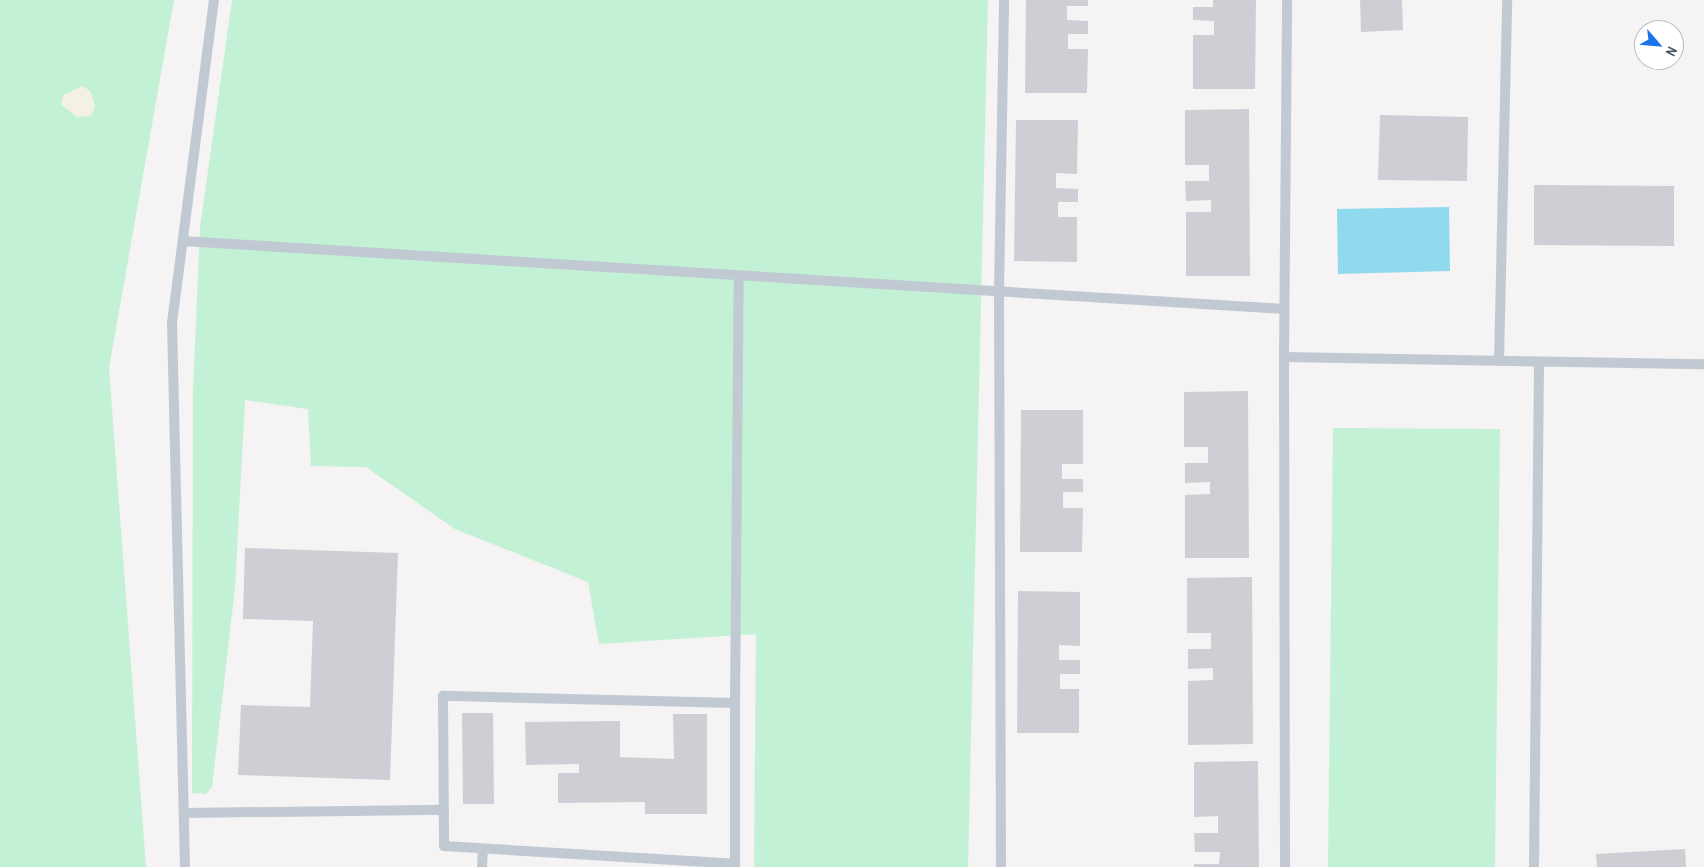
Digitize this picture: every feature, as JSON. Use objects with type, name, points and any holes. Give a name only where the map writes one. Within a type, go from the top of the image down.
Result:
[{"type":"lane","points":[[185,867],[172,323],[214,0]]},
{"type":"lane","points":[[1001,867],[999,292],[1004,0]]},
{"type":"lane","points":[[1285,867],[1284,309],[1287,0]]},
{"type":"lane","points":[[1499,361],[1507,0]]},
{"type":"lane","points":[[182,241],[1284,309]]},
{"type":"lane","points":[[735,703],[443,696],[444,846],[734,865],[739,276]]},
{"type":"lane","points":[[1284,357],[1704,364]]},
{"type":"lane","points":[[1534,867],[1539,362]]},
{"type":"lane","points":[[184,813],[444,810]]},
{"type":"lane","points":[[482,867],[483,849]]},
{"type":"green space","points":[[0,0],[174,0],[109,368],[146,867],[0,867]]},
{"type":"green space","points":[[232,0],[988,0],[968,867],[754,867],[756,634],[599,644],[588,582],[455,529],[366,467],[311,466],[308,409],[245,400],[235,588],[212,787],[206,794],[192,793],[193,391],[200,228]]},
{"type":"green space","points":[[1333,428],[1500,429],[1495,867],[1328,867]]},
{"type":"sand","points":[[83,86],[91,92],[95,107],[91,116],[77,117],[61,104],[63,95]]},
{"type":"water","points":[[1449,207],[1450,271],[1338,274],[1337,209]]},
{"type":"building","points":[[1026,0],[1088,0],[1088,6],[1067,6],[1067,20],[1088,21],[1088,34],[1068,34],[1068,49],[1088,49],[1087,93],[1025,93]]},
{"type":"building","points":[[1213,0],[1256,0],[1255,89],[1193,89],[1193,35],[1214,35],[1214,21],[1193,20],[1193,7],[1213,7]]},
{"type":"building","points":[[1360,0],[1402,0],[1403,30],[1361,32]]},
{"type":"building","points":[[1249,109],[1250,276],[1186,276],[1186,212],[1211,212],[1211,200],[1186,201],[1185,181],[1209,181],[1209,165],[1185,165],[1185,110]]},
{"type":"building","points":[[1380,115],[1468,117],[1467,181],[1378,180]]},
{"type":"building","points":[[1016,120],[1078,120],[1077,174],[1056,173],[1056,188],[1078,189],[1078,202],[1058,202],[1058,217],[1077,217],[1077,262],[1014,261]]},
{"type":"building","points":[[1534,185],[1674,186],[1674,246],[1534,245]]},
{"type":"building","points":[[1248,391],[1249,558],[1185,558],[1185,495],[1210,494],[1210,482],[1185,483],[1185,463],[1208,463],[1208,447],[1184,447],[1184,392]]},
{"type":"building","points":[[1021,410],[1083,410],[1083,464],[1062,464],[1062,479],[1083,479],[1083,492],[1063,492],[1063,508],[1083,508],[1082,552],[1020,552]]},
{"type":"building","points":[[245,548],[398,553],[390,780],[238,775],[241,705],[310,707],[313,621],[243,619]]},
{"type":"building","points":[[1252,577],[1253,744],[1188,745],[1188,681],[1213,680],[1213,668],[1188,669],[1188,649],[1211,649],[1211,633],[1187,633],[1187,578]]},
{"type":"building","points":[[1018,591],[1080,592],[1080,646],[1059,645],[1059,660],[1080,660],[1080,674],[1060,674],[1060,689],[1079,689],[1079,733],[1017,733]]},
{"type":"building","points":[[462,713],[493,713],[494,804],[463,804]]},
{"type":"building","points":[[673,714],[707,714],[707,814],[645,814],[645,802],[558,803],[558,773],[579,773],[579,764],[526,765],[525,722],[620,721],[620,757],[674,759]]},
{"type":"building","points":[[1258,761],[1259,867],[1194,867],[1194,864],[1219,864],[1220,852],[1195,852],[1194,833],[1218,833],[1218,816],[1194,817],[1194,762]]},
{"type":"building","points":[[1685,849],[1686,867],[1597,867],[1596,854]]}]
